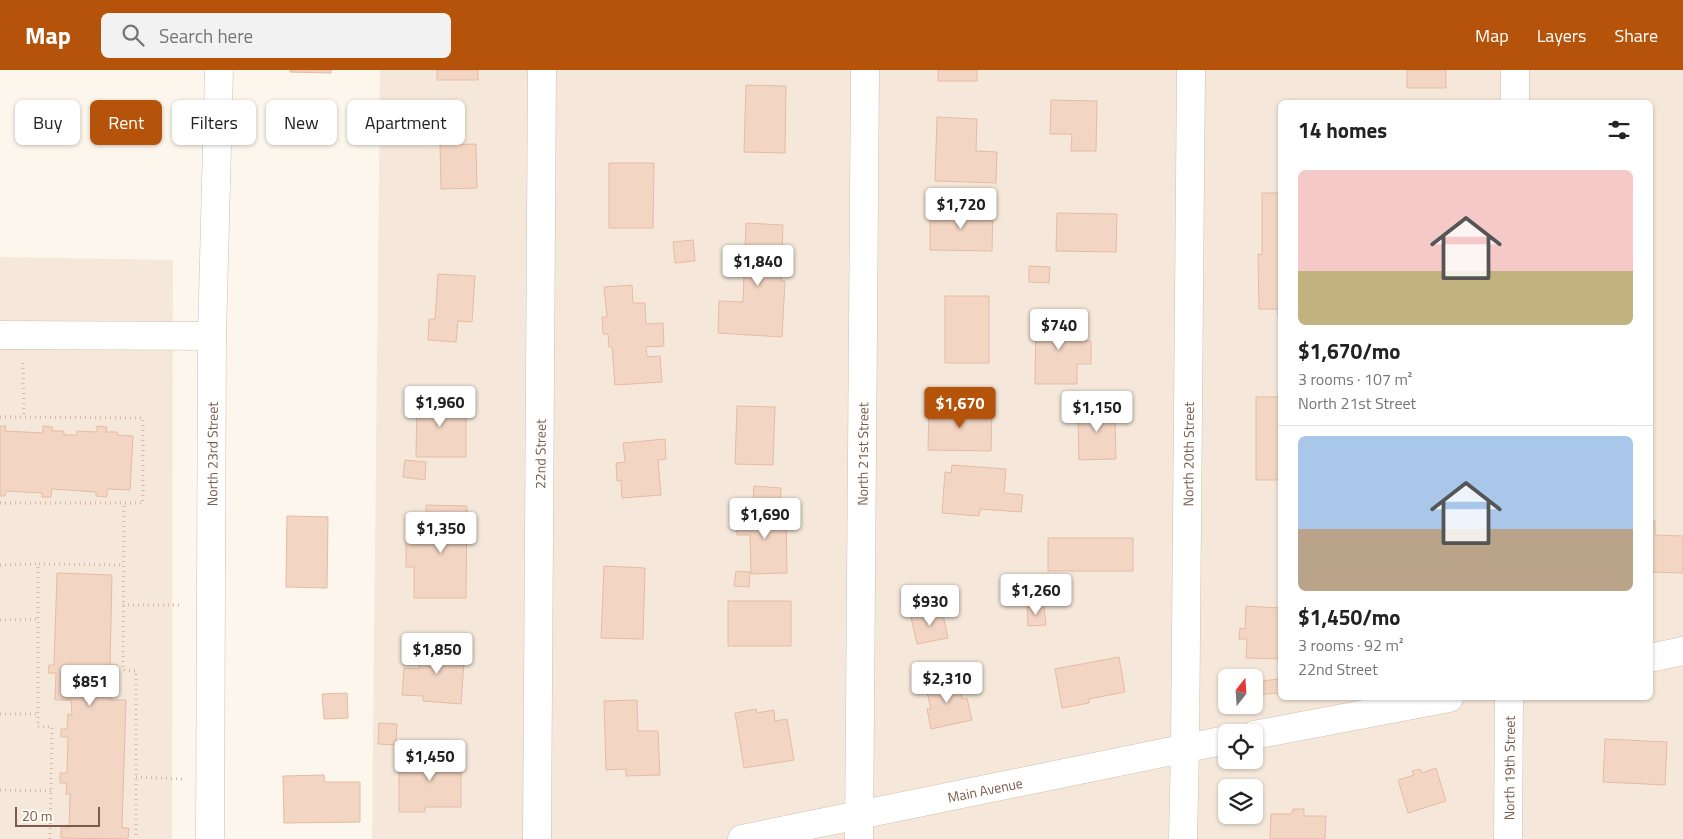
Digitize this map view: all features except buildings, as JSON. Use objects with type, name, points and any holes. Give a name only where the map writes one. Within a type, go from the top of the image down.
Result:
[{"type":"street","name":"North 23rd Street","points":[[210,839],[212,336],[218,70]]},
{"type":"street","name":"22nd Street","points":[[537,839],[542,70]]},
{"type":"street","name":"North 21st Street","points":[[859,827],[865,70]]},
{"type":"street","name":"North 20th Street","points":[[1183,839],[1191,70]]},
{"type":"street","points":[[1515,70],[1515,100]]},
{"type":"street","points":[[11,335],[212,336]]},
{"type":"street","points":[[1653,657],[1683,651]]},
{"type":"street","points":[[1263,733],[1439,700]]},
{"type":"street","name":"North 19th Street","points":[[1508,839],[1509,700]]},
{"type":"street","name":"Main Avenue","points":[[742,839],[859,827],[1218,742]]},
{"type":"path","points":[[11,335],[24,417]]},
{"type":"path","points":[[0,416],[142,418],[143,503],[0,503]]},
{"type":"path","points":[[124,503],[123,670],[136,671],[136,839]]},
{"type":"path","points":[[38,564],[38,727],[52,727],[50,839]]},
{"type":"path","points":[[0,565],[123,565]]},
{"type":"path","points":[[123,605],[190,605]]},
{"type":"path","points":[[0,620],[38,619]]},
{"type":"path","points":[[0,714],[38,714]]},
{"type":"path","points":[[136,777],[186,779]]},
{"type":"path","points":[[0,790],[51,791]]},
{"type":"shaded area","points":[[380,70],[1683,70],[1683,839],[372,839],[379,145],[465,145],[465,100],[380,100]]},
{"type":"shaded area","points":[[0,257],[173,260],[172,839],[0,839]]}]
